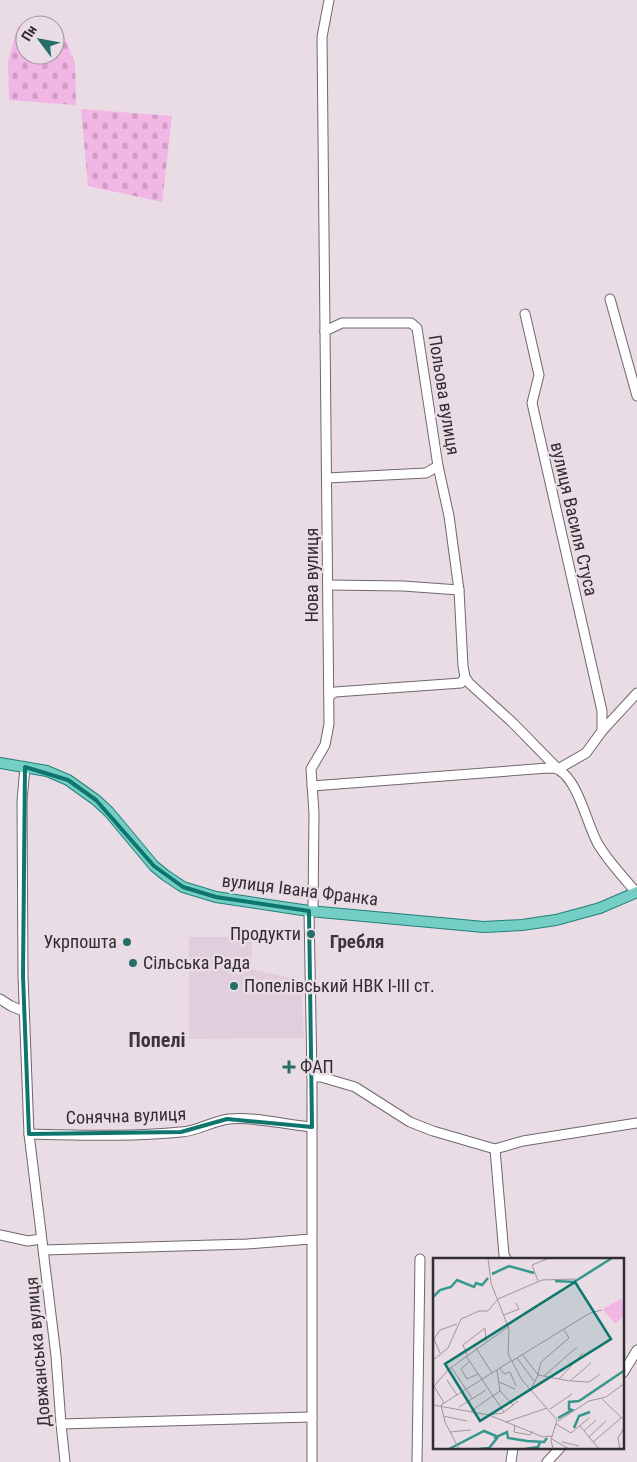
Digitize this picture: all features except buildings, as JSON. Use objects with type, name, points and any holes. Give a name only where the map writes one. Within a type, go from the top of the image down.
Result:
[{"type":"main road","name":"вулиця Івана Франка","points":[[0,763],[47,771],[68,780],[90,795],[109,812],[154,866],[183,887],[225,899],[311,911],[484,927],[542,922],[583,913],[636,892]]},
{"type":"street","name":"Нова вулиця","points":[[311,911],[314,813],[311,769],[325,745],[328,734],[329,696],[325,160],[322,37],[329,0]]},
{"type":"street","points":[[610,299],[637,396]]},
{"type":"street","name":"вулиця Василя Стуса","points":[[525,314],[538,375],[532,403],[602,712],[602,731]]},
{"type":"street","name":"Польова вулиця","points":[[325,330],[342,323],[411,322],[417,328],[438,466],[449,516],[459,590],[465,681]]},
{"type":"street","name":"Польова вулиця","points":[[327,478],[426,473],[438,466]]},
{"type":"street","points":[[328,586],[403,586],[459,590]]},
{"type":"street","points":[[329,696],[335,692],[465,681],[513,723],[567,778],[584,807],[597,841],[636,892]]},
{"type":"street","points":[[312,786],[548,768],[558,769],[586,753],[602,731],[637,693]]},
{"type":"street","name":"Довжанська вулиця","points":[[25,766],[22,801],[24,1011],[28,1134],[56,1356],[65,1462]]},
{"type":"street","points":[[311,911],[312,1462]]},
{"type":"street","points":[[0,999],[24,1011]]},
{"type":"street","points":[[312,1076],[355,1088],[410,1122],[433,1131],[495,1149],[523,1141],[637,1123]]},
{"type":"street","name":"Сонячна вулиця","points":[[28,1134],[125,1135],[181,1132],[227,1119],[240,1118],[312,1127]]},
{"type":"street","points":[[495,1149],[505,1258]]},
{"type":"street","points":[[0,1235],[28,1242],[41,1239]]},
{"type":"street","points":[[44,1250],[247,1244],[311,1240]]},
{"type":"street","points":[[418,1462],[420,1259]]},
{"type":"street","points":[[624,1372],[634,1359],[637,1350]]},
{"type":"street","points":[[61,1424],[312,1418]]},
{"type":"street","points":[[547,1462],[558,1450]]},
{"type":"highlighted area","points":[[25,767],[68,780],[96,800],[154,866],[183,887],[216,897],[309,911],[312,1127],[227,1119],[181,1132],[29,1134],[23,976]]},
{"type":"shaded area","points":[[189,937],[252,937],[251,969],[301,980],[304,1038],[189,1039]]},
{"type":"green space","points":[[15,37],[15,65],[65,65],[65,39],[75,63],[76,105],[9,100],[8,62]]},
{"type":"green space","points":[[81,109],[172,116],[162,202],[88,186]]},
{"type":"place","name":"Продукти","points":[[311,934]]},
{"type":"place","name":"Укрпошта","points":[[127,942]]},
{"type":"place","name":"Сільська Рада","points":[[133,963]]},
{"type":"place","name":"Попелівський НВК І-ІІІ ст.","points":[[234,986]]},
{"type":"place","name":"ФАП","points":[[289,1067]]},
{"type":"district","name":"Гребля","points":[[357,941]]},
{"type":"district","name":"Попелі","points":[[157,1040]]}]
